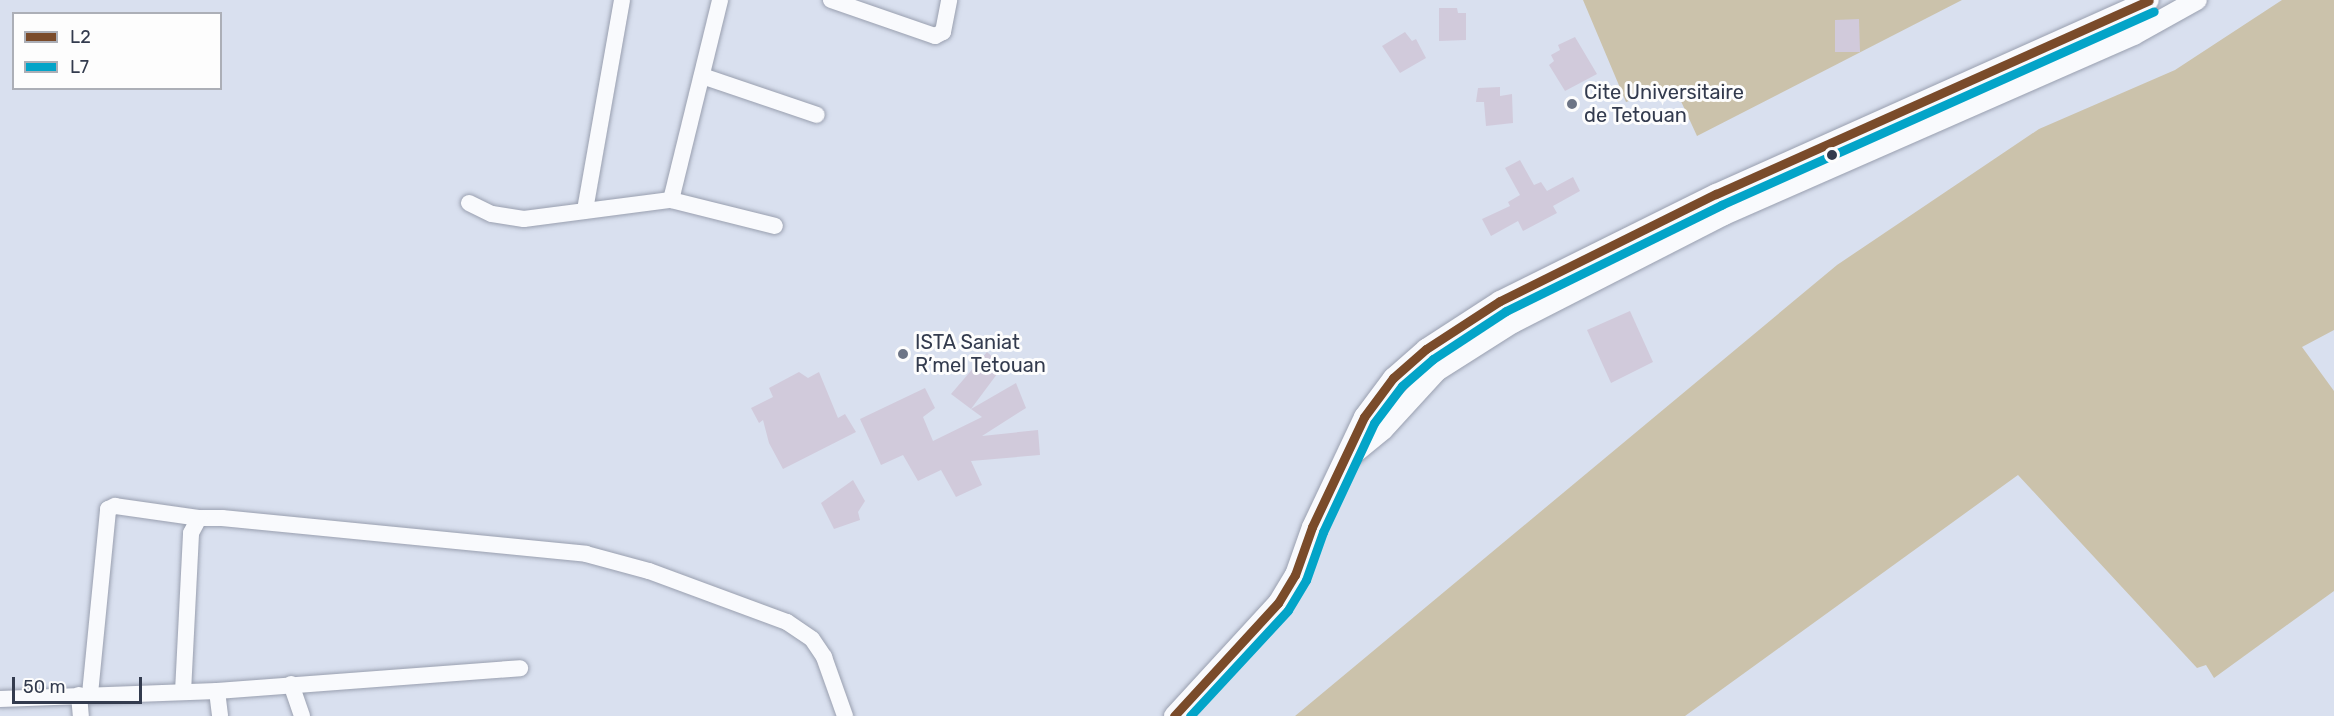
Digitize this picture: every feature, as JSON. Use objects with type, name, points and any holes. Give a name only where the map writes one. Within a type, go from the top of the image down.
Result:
[{"type":"street","points":[[585,210],[622,0]]},
{"type":"street","points":[[671,200],[720,0]]},
{"type":"street","points":[[831,0],[935,36],[943,32],[949,0]]},
{"type":"street","points":[[1174,716],[1278,603],[1348,458],[1364,417],[1393,378],[1426,350],[1500,301],[1716,194],[2149,0]]},
{"type":"street","points":[[1348,458],[1383,430],[1437,371],[1513,322],[1724,215],[2134,35],[2197,0]]},
{"type":"street","points":[[702,76],[818,115]]},
{"type":"street","points":[[469,203],[508,219],[671,200],[775,226]]},
{"type":"street","points":[[81,716],[108,509],[115,506],[199,518],[303,524],[586,554],[649,571],[787,622],[812,639],[824,657],[845,716]]},
{"type":"street","points":[[183,692],[191,533],[199,518]]},
{"type":"street","points":[[0,699],[217,691],[520,668]]},
{"type":"street","points":[[291,684],[302,716]]},
{"type":"street","points":[[217,691],[220,716]]},
{"type":"shaded area","points":[[1583,0],[1962,0],[1697,136],[1674,86],[1626,102]]},
{"type":"shaded area","points":[[2282,0],[2334,0],[2334,330],[2302,347],[2334,391],[2334,591],[2214,678],[2206,665],[2197,668],[2018,475],[1685,716],[1295,716],[1837,265],[2039,129],[2175,70]]},
{"type":"building","points":[[1439,8],[1457,8],[1458,13],[1466,13],[1466,40],[1439,41]]},
{"type":"building","points":[[1859,19],[1860,52],[1835,52],[1835,20]]},
{"type":"building","points":[[1405,32],[1412,41],[1416,39],[1426,58],[1400,73],[1382,46]]},
{"type":"building","points":[[1575,37],[1597,74],[1565,91],[1549,65],[1554,61],[1551,55],[1560,50],[1558,45]]},
{"type":"building","points":[[1500,87],[1500,96],[1512,94],[1513,123],[1486,126],[1484,102],[1476,102],[1478,88]]},
{"type":"building","points":[[1520,160],[1534,185],[1541,182],[1547,191],[1573,177],[1580,191],[1553,206],[1557,213],[1523,231],[1518,221],[1491,236],[1482,219],[1510,206],[1508,202],[1520,195],[1505,168]]},
{"type":"building","points":[[1630,311],[1653,362],[1611,383],[1587,330]]},
{"type":"building","points":[[987,352],[1003,366],[971,409],[951,394]]},
{"type":"building","points":[[799,372],[808,378],[819,372],[838,418],[845,414],[856,432],[783,469],[769,443],[763,420],[759,423],[751,408],[773,397],[769,388]]},
{"type":"building","points":[[1016,383],[1026,408],[982,436],[1038,430],[1040,455],[971,461],[982,485],[956,497],[941,470],[918,481],[903,455],[881,465],[860,419],[925,388],[935,408],[923,417],[933,441],[982,417],[971,409]]},
{"type":"building","points":[[853,480],[865,501],[858,512],[860,520],[834,529],[821,503]]},
{"type":"transit line","name":"L2","points":[[1174,716],[1278,603],[1295,575],[1312,527],[1364,417],[1393,378],[1426,349],[1500,301],[1716,194],[2149,0]]},
{"type":"transit line","name":"L7","points":[[1190,716],[1288,610],[1306,580],[1323,532],[1374,423],[1402,386],[1433,359],[1506,311],[1721,205],[2154,11]]},
{"type":"place","name":"Cite Universitaire de Tetouan","points":[[1572,104]]},
{"type":"place","name":"ISTA Saniat R’mel Tetouan","points":[[903,354]]}]
